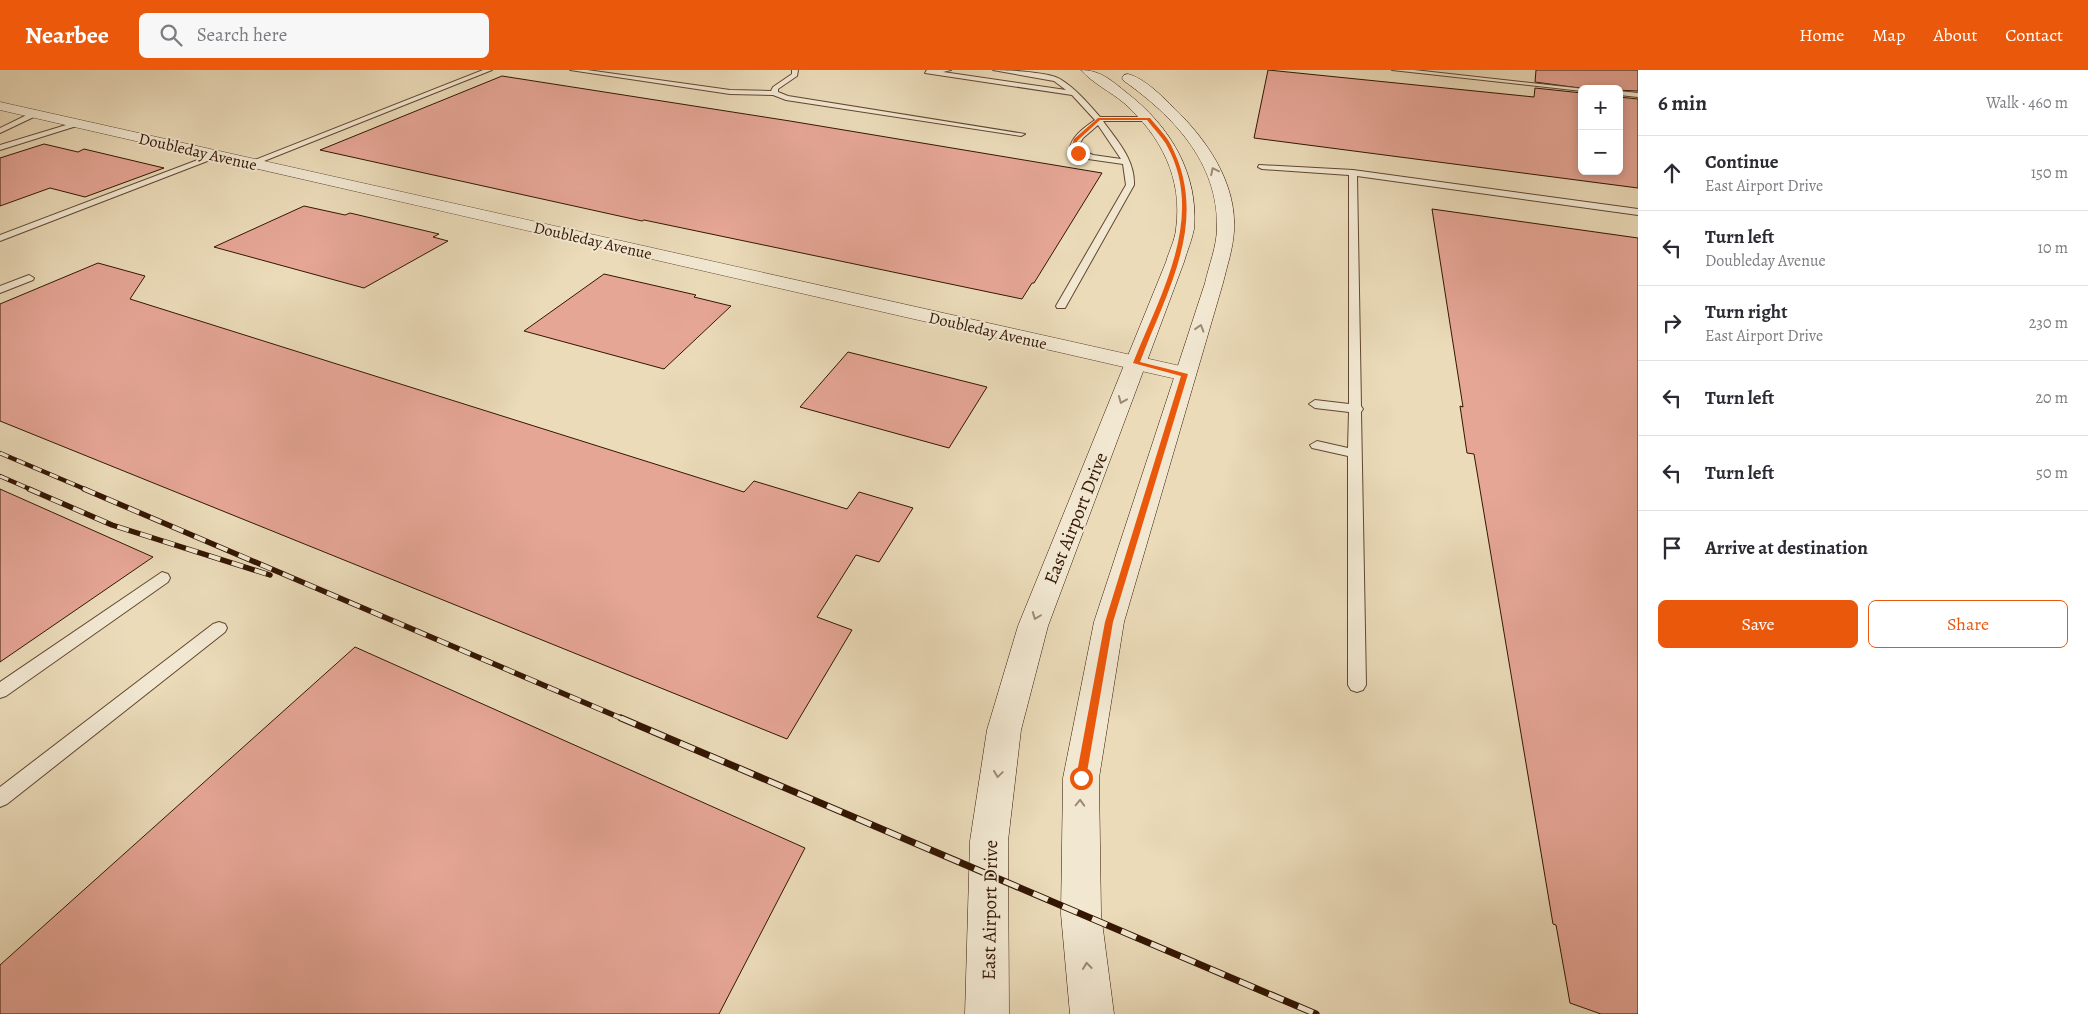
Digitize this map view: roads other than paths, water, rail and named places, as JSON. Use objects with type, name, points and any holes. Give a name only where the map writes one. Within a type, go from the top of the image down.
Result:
[{"type":"main road","name":"East Airport Drive","points":[[987,1014],[989,841],[1004,730],[1033,626],[1175,262],[1185,220],[1186,200],[1180,173],[1168,144],[1148,119],[1116,89],[1087,70]]},
{"type":"main road","points":[[1092,1014],[1081,914],[1081,778],[1109,622],[1214,283],[1226,227],[1219,182],[1200,143],[1174,113],[1116,70]]},
{"type":"main road","name":"Doubleday Avenue","points":[[0,106],[1185,374]]},
{"type":"lane","points":[[251,163],[489,70]]},
{"type":"lane","points":[[573,70],[730,92],[774,93],[786,98],[1021,134]]},
{"type":"lane","points":[[774,93],[775,88],[794,75],[795,70]]},
{"type":"lane","points":[[948,70],[927,72],[1074,93]]},
{"type":"lane","points":[[996,70],[1056,79],[1074,93],[1098,120],[1132,174],[1130,185],[1062,306]]},
{"type":"lane","points":[[1395,70],[1578,89]]},
{"type":"lane","points":[[1623,93],[1638,95]]},
{"type":"lane","points":[[0,131],[36,114]]},
{"type":"lane","points":[[1126,162],[1091,157],[1073,149],[1075,140],[1098,120],[1148,119]]},
{"type":"lane","points":[[0,148],[79,124]]},
{"type":"lane","points":[[0,238],[219,156]]},
{"type":"lane","points":[[1262,167],[1353,173],[1638,212]]},
{"type":"lane","points":[[1353,173],[1357,409],[1357,685]]},
{"type":"lane","points":[[0,290],[29,278]]},
{"type":"lane","points":[[1315,404],[1357,409]]},
{"type":"lane","points":[[1317,445],[1356,454]]},
{"type":"lane","points":[[0,691],[162,578]]},
{"type":"lane","points":[[0,798],[219,628]]},
{"type":"railway","points":[[0,453],[87,490]]},
{"type":"railway","points":[[0,476],[32,490]]},
{"type":"railway","points":[[29,489],[112,525],[270,575]]},
{"type":"railway","points":[[84,489],[623,719]]},
{"type":"railway","points":[[621,718],[1316,1014]]}]
